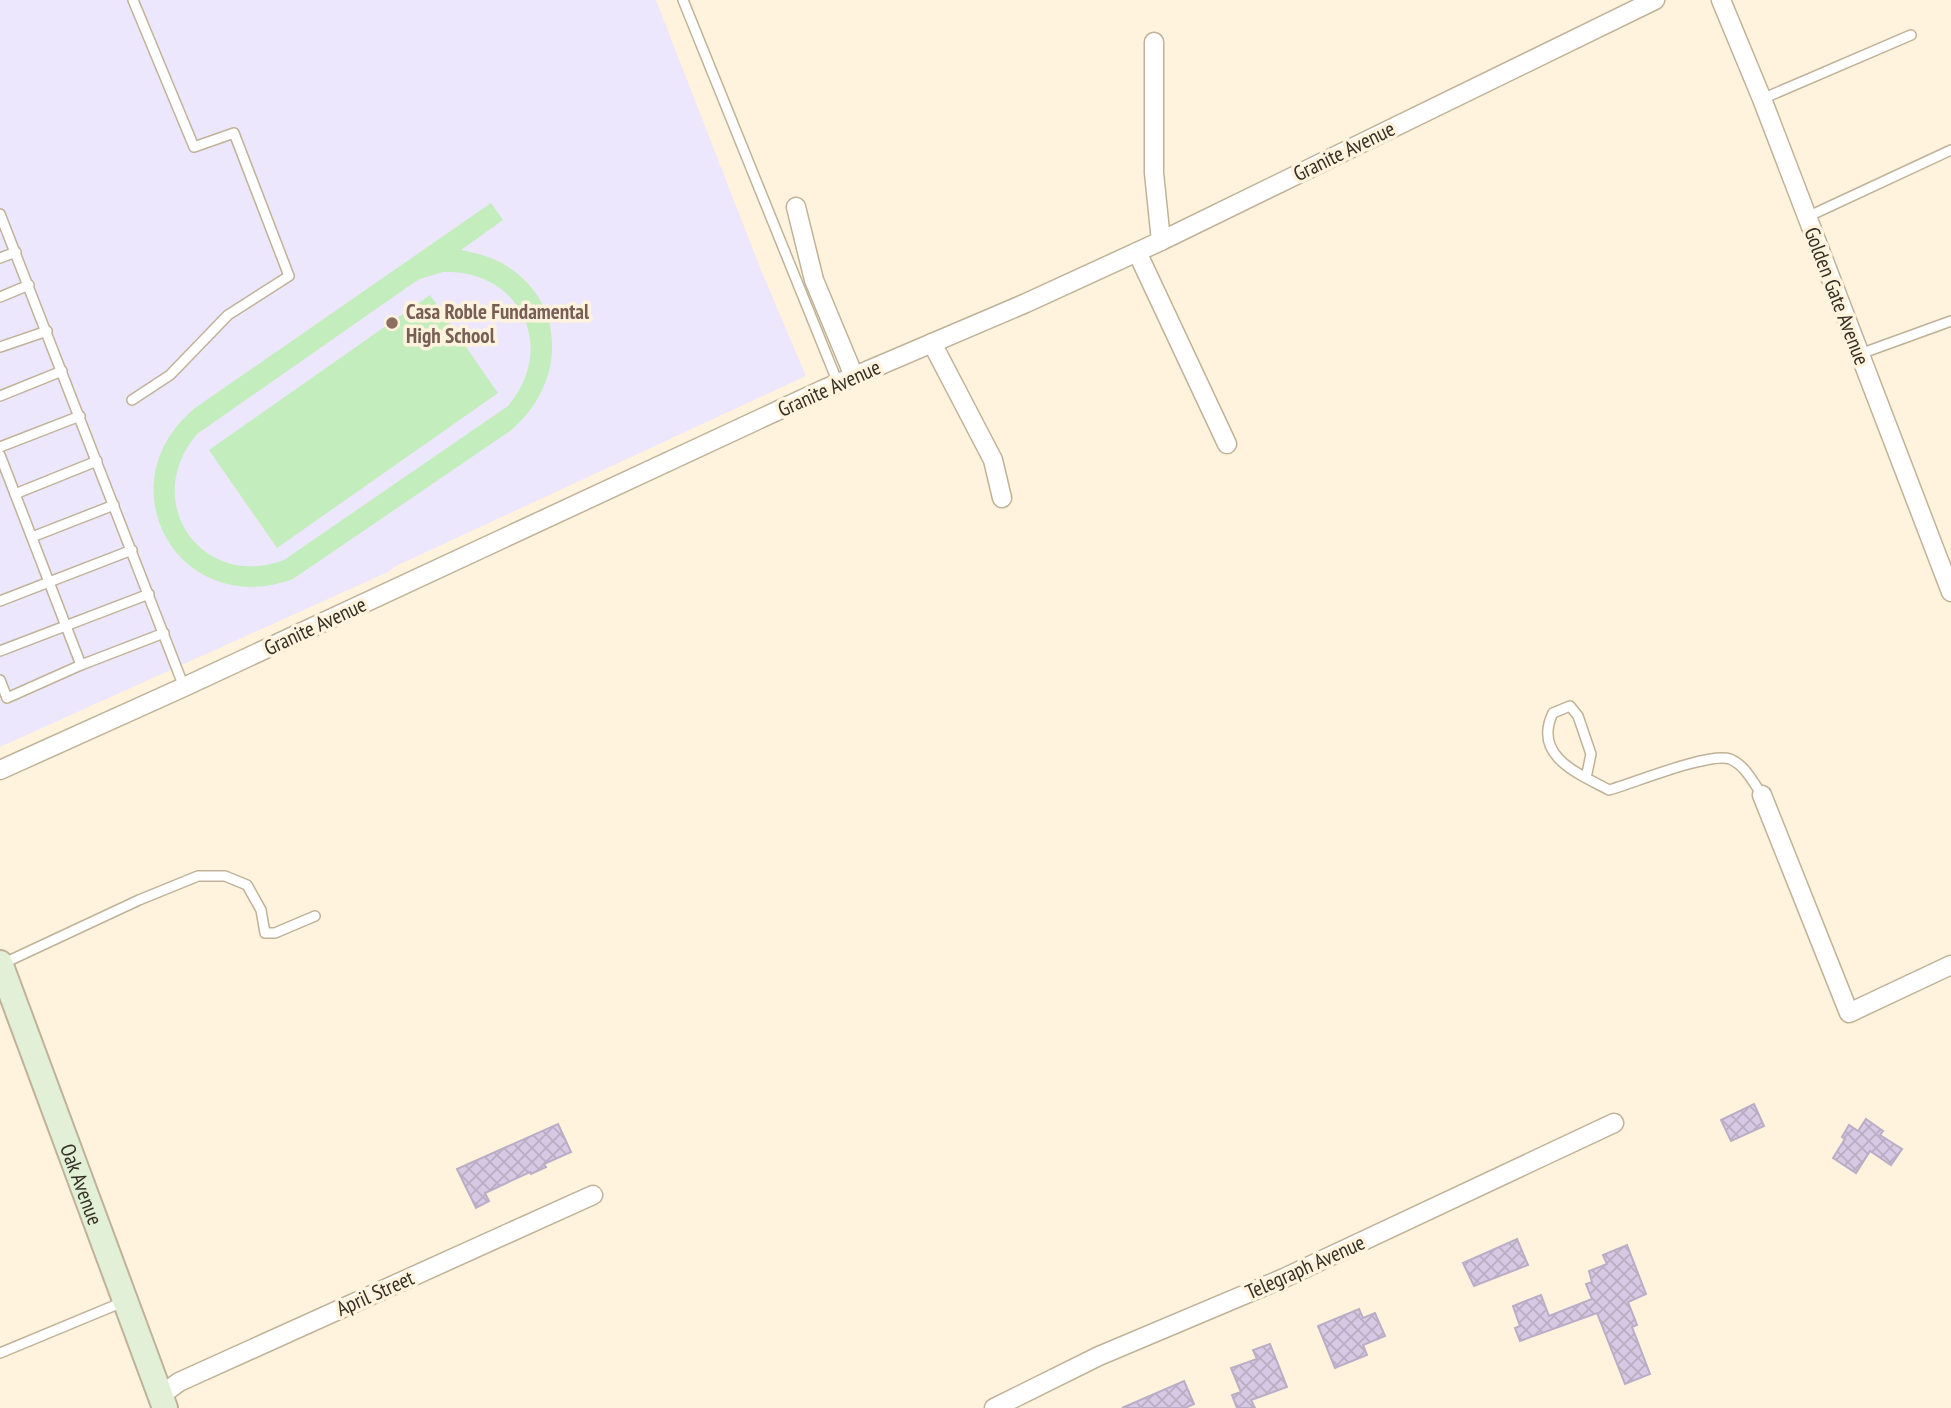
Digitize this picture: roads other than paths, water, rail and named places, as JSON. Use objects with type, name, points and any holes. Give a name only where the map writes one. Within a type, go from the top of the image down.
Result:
[{"type":"main road","name":"Oak Avenue","points":[[0,964],[162,1402]]},
{"type":"street","name":"Granite Avenue","points":[[0,770],[846,380],[1026,303],[1161,241],[1655,0]]},
{"type":"street","name":"Golden Gate Avenue","points":[[1721,0],[1860,355],[1946,561],[1951,592]]},
{"type":"street","points":[[1154,42],[1154,173],[1161,241]]},
{"type":"street","points":[[796,207],[814,280],[846,380]]},
{"type":"street","points":[[1137,252],[1227,444]]},
{"type":"street","points":[[932,343],[993,460],[1002,498]]},
{"type":"street","points":[[1762,795],[1849,1013],[1951,965]]},
{"type":"street","name":"Telegraph Avenue","points":[[994,1408],[1099,1356],[1284,1278],[1614,1123]]},
{"type":"street","name":"April Street","points":[[162,1402],[179,1382],[593,1195]]},
{"type":"lane","points":[[132,400],[170,375],[228,315],[289,276],[234,133],[194,146],[133,0]]},
{"type":"lane","points":[[683,0],[846,380]]},
{"type":"lane","points":[[1762,99],[1911,35]]},
{"type":"lane","points":[[1807,217],[1951,150]]},
{"type":"lane","points":[[0,214],[184,687]]},
{"type":"lane","points":[[0,258],[16,252]]},
{"type":"lane","points":[[0,297],[29,285]]},
{"type":"lane","points":[[1860,355],[1951,321]]},
{"type":"lane","points":[[0,347],[47,331]]},
{"type":"lane","points":[[0,396],[62,371]]},
{"type":"lane","points":[[0,447],[80,416]]},
{"type":"lane","points":[[0,455],[81,665]]},
{"type":"lane","points":[[15,494],[97,461]]},
{"type":"lane","points":[[32,537],[114,505]]},
{"type":"lane","points":[[0,601],[132,551]]},
{"type":"lane","points":[[0,651],[149,594]]},
{"type":"lane","points":[[0,680],[7,698],[81,665],[164,633]]},
{"type":"lane","points":[[1586,778],[1591,754],[1574,709],[1570,706],[1553,713],[1547,724],[1552,746],[1562,763],[1586,778],[1609,790],[1708,758],[1728,759],[1743,768],[1762,795]]},
{"type":"lane","points":[[0,964],[198,876],[225,876],[247,885],[261,910],[265,933],[275,933],[315,916]]},
{"type":"lane","points":[[0,1353],[125,1302]]},
{"type":"place","name":"Casa Roble Fundamental High School","points":[[392,323]]}]
